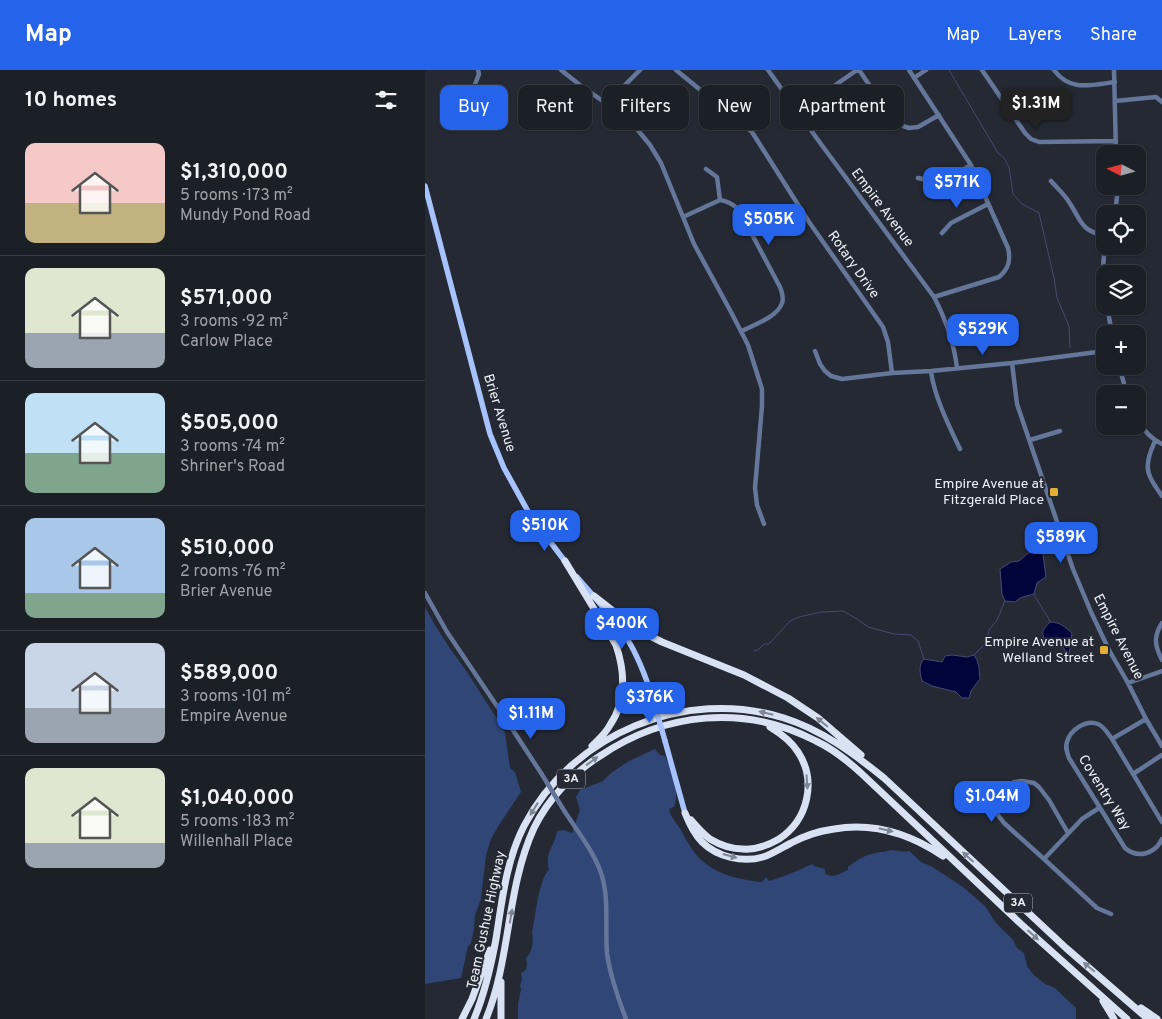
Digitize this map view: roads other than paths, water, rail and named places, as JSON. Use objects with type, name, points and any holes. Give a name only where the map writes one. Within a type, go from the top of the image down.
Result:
[{"type":"highway","points":[[565,561],[616,645],[621,659],[624,688],[620,707],[610,726],[578,760]]},
{"type":"highway","points":[[594,596],[631,625],[646,634],[744,675],[803,706],[840,736],[884,778]]},
{"type":"highway","name":"Team Gushue Highway","points":[[474,1019],[489,971],[506,876],[513,851],[524,826],[538,803],[565,770],[591,749],[620,732],[663,716],[702,709],[751,710],[784,718],[814,730],[862,760],[884,778],[1066,948],[1148,1019]]},
{"type":"highway","name":"Team Gushue Highway","points":[[486,1019],[496,992],[517,877],[535,827],[554,798],[578,772],[620,743],[647,731],[667,725],[697,718],[722,717],[757,721],[778,726],[800,733],[832,750],[862,774],[959,866],[1127,1019]]},
{"type":"highway","points":[[685,812],[699,830],[711,840],[738,849],[766,846],[784,835],[798,820],[807,799],[808,789],[808,779],[802,760],[787,738],[757,721]]},
{"type":"highway","points":[[685,812],[693,830],[703,842],[718,852],[734,858],[762,858],[811,834],[861,826],[887,830],[915,840],[959,866]]},
{"type":"highway","points":[[462,1019],[481,978],[499,921]]},
{"type":"highway","points":[[501,1019],[502,964]]},
{"type":"highway","points":[[1097,992],[1114,1019]]},
{"type":"highway","points":[[1126,998],[1157,1019]]},
{"type":"main road","name":"Brier Avenue","points":[[425,186],[490,434],[504,468],[530,515],[565,561],[616,622],[639,659],[654,702],[685,812]]},
{"type":"street","points":[[475,85],[479,74],[478,70]]},
{"type":"street","points":[[561,70],[602,99]]},
{"type":"street","points":[[625,85],[640,70]]},
{"type":"street","name":"Rotary Drive","points":[[676,70],[754,134],[809,222],[883,327],[888,342],[892,373]]},
{"type":"street","name":"Empire Avenue","points":[[768,70],[780,86]]},
{"type":"street","points":[[836,85],[858,70],[892,118],[900,125],[909,128],[918,127],[939,114]]},
{"type":"street","points":[[909,70],[971,165],[1009,250],[1010,261],[1006,270],[1001,275],[934,297]]},
{"type":"street","points":[[914,78],[926,70]]},
{"type":"street","points":[[982,70],[1031,139],[1039,142],[1116,141]]},
{"type":"street","points":[[1054,70],[1065,81],[1073,85],[1085,86],[1115,82]]},
{"type":"street","points":[[1114,70],[1116,145]]},
{"type":"street","points":[[1115,100],[1156,97],[1162,102]]},
{"type":"street","points":[[638,130],[661,163],[701,258],[748,345],[762,389],[755,488],[757,505],[764,524]]},
{"type":"street","name":"Empire Avenue","points":[[811,130],[934,297],[949,330],[957,368]]},
{"type":"street","points":[[918,178],[931,181],[944,178],[971,165]]},
{"type":"street","points":[[706,169],[717,177],[719,200]]},
{"type":"street","points":[[1051,181],[1069,201],[1081,224],[1088,231],[1096,234]]},
{"type":"street","points":[[683,217],[719,200],[731,203],[739,210],[780,287],[782,304],[777,311],[742,332]]},
{"type":"street","points":[[943,233],[951,223],[988,204]]},
{"type":"street","points":[[815,351],[825,371],[837,378],[850,379],[892,373],[1012,363],[1096,352]]},
{"type":"street","name":"Empire Avenue","points":[[1012,363],[1017,404],[1073,569],[1109,650],[1129,683],[1146,719],[1162,746]]},
{"type":"street","points":[[931,371],[935,391],[960,449]]},
{"type":"street","points":[[1030,440],[1060,431]]},
{"type":"street","points":[[1146,433],[1155,441],[1162,444]]},
{"type":"street","points":[[1155,441],[1148,468],[1153,482],[1162,496]]},
{"type":"street","points":[[425,593],[447,632],[541,773],[595,860],[602,878],[605,899],[607,952],[610,970],[626,1019]]},
{"type":"street","points":[[1162,623],[1155,637],[1157,649],[1162,660]]},
{"type":"street","points":[[1129,683],[1162,671]]},
{"type":"street","points":[[1112,739],[1146,719]]},
{"type":"street","name":"Coventry Way","points":[[1162,822],[1104,728],[1092,723],[1075,729],[1067,742],[1066,750],[1069,758],[1125,848],[1135,854],[1147,854],[1156,849],[1162,839]]},
{"type":"street","points":[[1133,774],[1162,755]]},
{"type":"street","points":[[1068,833],[1049,800],[1034,783],[1022,780],[1008,786],[998,801],[998,814],[1004,823],[1097,908],[1111,914]]},
{"type":"street","points":[[1044,858],[1082,819],[1099,808]]},
{"type":"waterway","points":[[949,70],[998,153],[1004,158],[1009,167],[1013,194],[1022,204],[1039,213],[1057,298],[1069,326],[1070,348]]},
{"type":"waterway","points":[[1042,547],[1055,531]]},
{"type":"waterway","points":[[1034,594],[1050,622]]},
{"type":"waterway","points":[[974,655],[987,642],[989,630],[997,620],[1005,601]]},
{"type":"waterway","points":[[754,651],[764,644],[769,644],[790,621],[821,612],[843,611],[868,627],[894,634],[911,635],[918,641],[924,659]]},
{"type":"place","name":"Empire Avenue at Fitzgerald Place","points":[[1054,492]]},
{"type":"place","name":"Empire Avenue at Welland Street","points":[[1104,650]]}]
